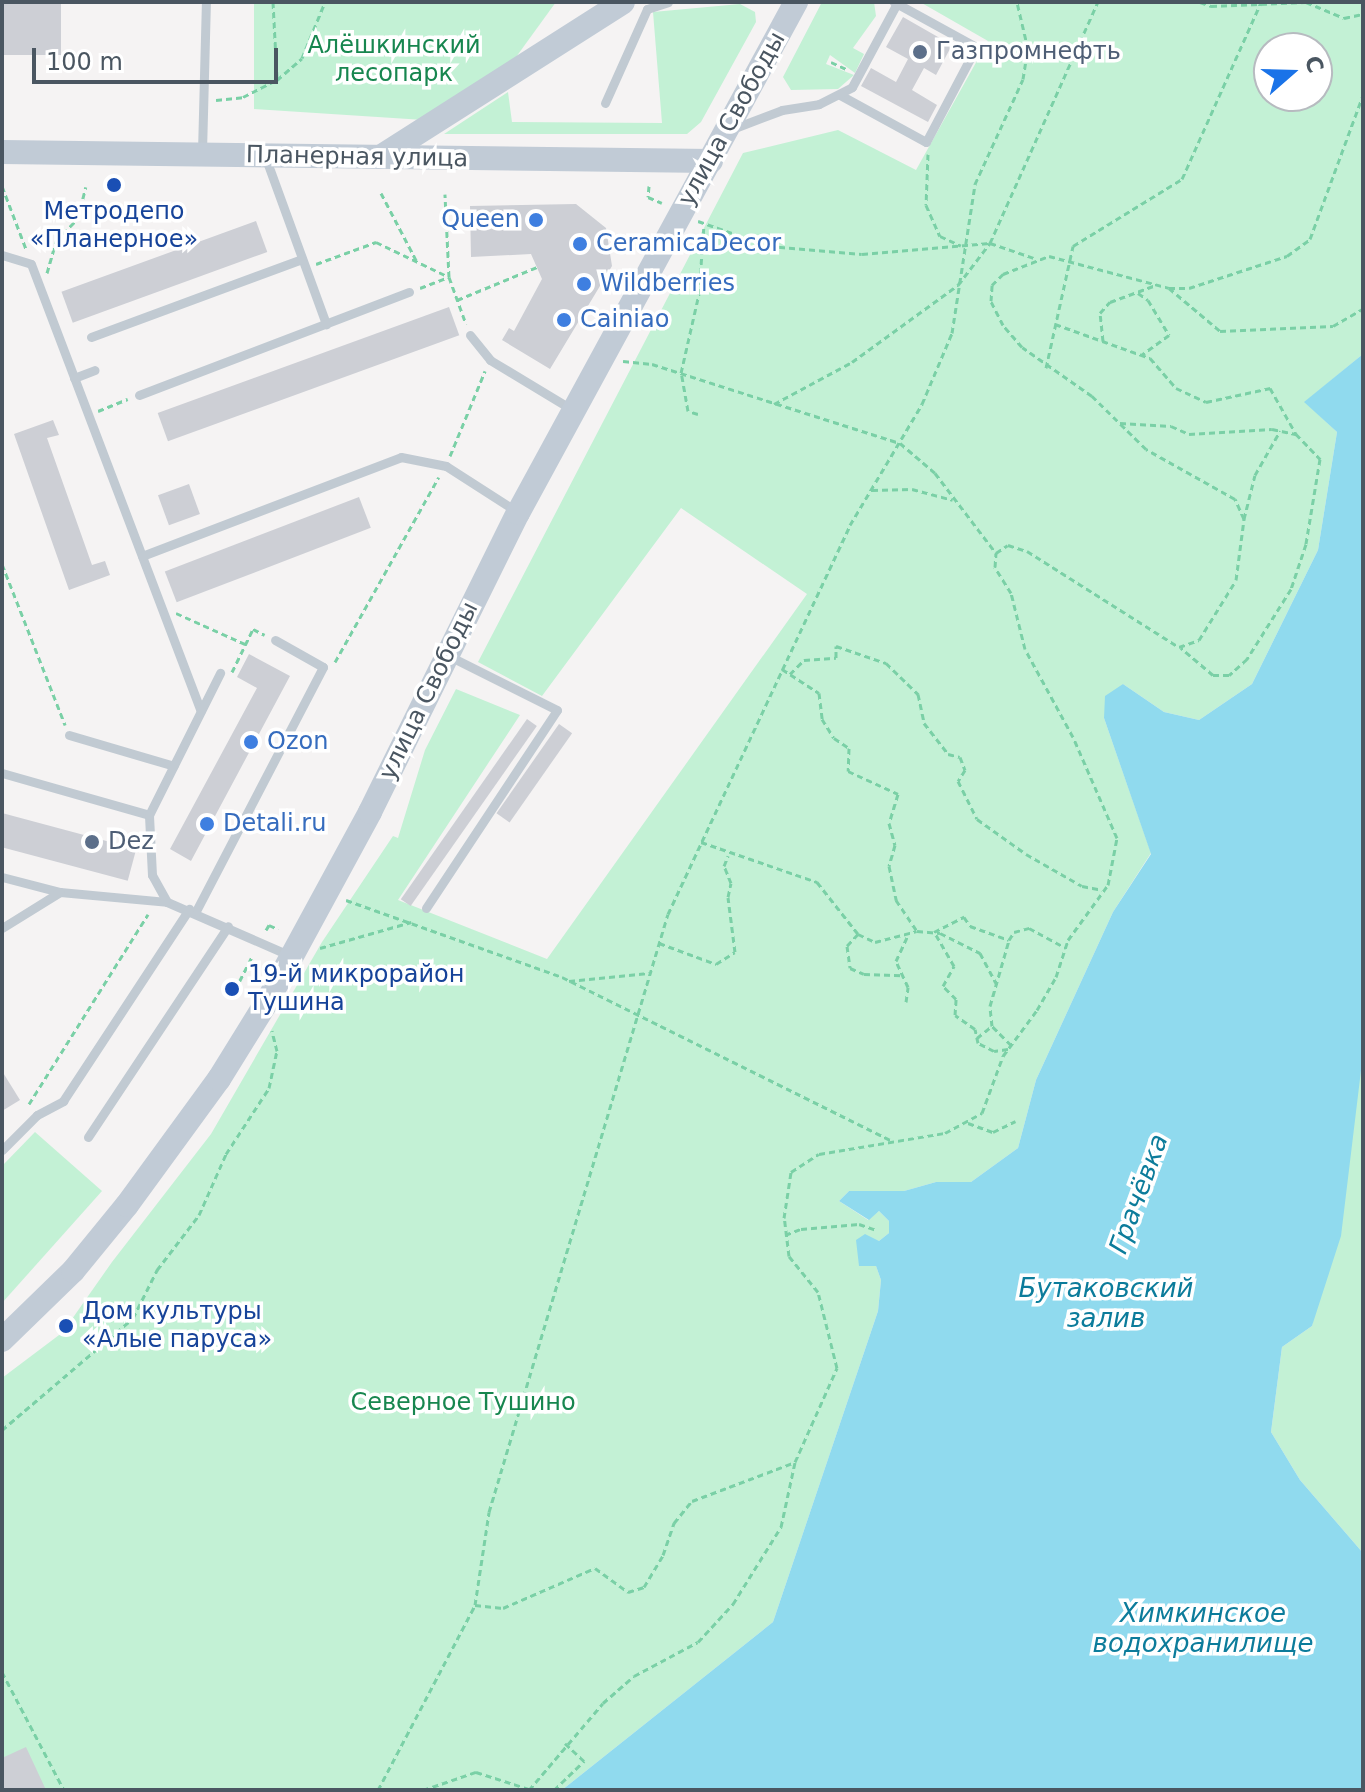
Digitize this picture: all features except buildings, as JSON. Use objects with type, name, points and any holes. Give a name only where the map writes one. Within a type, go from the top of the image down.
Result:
[{"type":"main road","points":[[380,157],[623,2]]},
{"type":"main road","name":"улица Свободы","points":[[2,1340],[73,1271],[127,1205],[219,1079],[292,957],[370,812],[445,654],[518,513],[576,412],[791,6]]},
{"type":"main road","name":"Планерная улица","points":[[2,152],[711,161]]},
{"type":"lane","points":[[202,155],[206,2]]},
{"type":"lane","points":[[605,103],[647,9],[668,2]]},
{"type":"lane","points":[[725,132],[764,115],[840,95],[860,77],[895,4],[976,47],[926,142],[840,95]]},
{"type":"lane","points":[[265,156],[326,324]]},
{"type":"lane","points":[[3,251],[31,264],[201,711]]},
{"type":"lane","points":[[91,337],[304,263]]},
{"type":"lane","points":[[139,395],[409,292]]},
{"type":"lane","points":[[470,335],[490,360],[576,412]]},
{"type":"lane","points":[[74,378],[95,370]]},
{"type":"lane","points":[[142,556],[401,457],[446,466],[518,513]]},
{"type":"lane","points":[[2,1150],[37,1115],[63,1101],[192,910],[323,667],[275,640]]},
{"type":"lane","points":[[426,908],[557,710],[445,654]]},
{"type":"lane","points":[[167,902],[152,875],[149,815],[220,673]]},
{"type":"lane","points":[[69,735],[174,766]]},
{"type":"lane","points":[[2,773],[149,815]]},
{"type":"lane","points":[[2,877],[60,892],[167,902],[192,910],[292,957]]},
{"type":"lane","points":[[2,928],[60,892]]},
{"type":"lane","points":[[88,1137],[228,926]]},
{"type":"path","points":[[273,2],[277,80]]},
{"type":"path","points":[[204,101],[243,97],[277,80],[302,58],[325,2]]},
{"type":"path","points":[[378,1790],[475,1605],[489,1512],[659,943],[701,842],[782,669],[872,490],[900,443],[952,333],[962,247],[975,184],[1023,79],[1028,49],[1017,2]]},
{"type":"path","points":[[774,404],[852,362],[958,285],[990,243],[1098,2]]},
{"type":"path","points":[[1200,2],[1306,2],[1344,18],[1363,14]]},
{"type":"path","points":[[1046,368],[1073,246],[1182,179],[1260,4]]},
{"type":"path","points":[[698,414],[688,411],[681,373],[699,294],[704,225],[769,246],[862,254],[990,243],[1034,258],[1068,259],[1169,288],[1238,276],[1287,256],[1310,239],[1363,95]]},
{"type":"path","points":[[926,142],[926,205],[940,236],[962,247]]},
{"type":"path","points":[[2,186],[31,264]]},
{"type":"path","points":[[649,186],[648,197],[662,203]]},
{"type":"path","points":[[42,293],[56,241],[78,218],[86,187]]},
{"type":"path","points":[[381,193],[417,262]]},
{"type":"path","points":[[445,194],[449,277],[470,335]]},
{"type":"path","points":[[304,263],[376,242],[449,277]]},
{"type":"path","points":[[1034,258],[997,279],[991,301],[1003,325],[1046,368],[1092,396],[1146,449],[1235,499],[1244,519]]},
{"type":"path","points":[[457,300],[537,267]]},
{"type":"path","points":[[409,292],[449,277]]},
{"type":"path","points":[[1103,341],[1100,313],[1110,302],[1157,285]]},
{"type":"path","points":[[1169,288],[1220,331],[1333,326],[1363,309]]},
{"type":"path","points":[[1138,293],[1148,300],[1169,335],[1141,355]]},
{"type":"path","points":[[996,553],[1008,545],[1027,551],[1179,647],[1213,675],[1229,675],[1269,629],[1291,589],[1321,475],[1320,459],[1296,434],[1270,388],[1206,402],[1176,388],[1141,355],[1055,324]]},
{"type":"path","points":[[603,358],[681,373],[900,443],[935,473],[996,553],[995,567],[1011,593],[1025,649],[1073,737],[1117,838],[1104,890],[1066,948],[1056,977],[1009,1047],[990,1099],[968,1123]]},
{"type":"path","points":[[323,667],[336,661],[446,466],[490,360]]},
{"type":"path","points":[[88,415],[139,395]]},
{"type":"path","points":[[1120,423],[1171,426],[1189,434],[1280,431],[1296,434]]},
{"type":"path","points":[[1179,647],[1199,640],[1236,580],[1244,519],[1255,475],[1280,431]]},
{"type":"path","points":[[872,490],[912,489],[955,500]]},
{"type":"path","points":[[2,564],[69,735]]},
{"type":"path","points":[[161,606],[245,644]]},
{"type":"path","points":[[220,673],[229,676],[253,629],[275,640]]},
{"type":"path","points":[[790,674],[804,660],[836,658],[836,646],[886,663],[918,694],[924,723],[948,754],[960,757],[965,770],[958,781],[977,819],[1082,886],[1104,890]]},
{"type":"path","points":[[782,669],[819,693],[822,719],[834,738],[849,748],[848,771],[898,794],[889,823],[895,845],[889,866],[896,900],[917,931]]},
{"type":"path","points":[[701,842],[728,855],[817,882],[858,934],[875,942],[917,931],[934,932],[980,953],[997,985]]},
{"type":"path","points":[[659,943],[716,964],[735,952],[728,897],[731,883],[724,866],[728,855]]},
{"type":"path","points":[[346,900],[569,981],[892,1141]]},
{"type":"path","points":[[27,1107],[155,903]]},
{"type":"path","points":[[934,932],[964,917],[970,926],[1009,940]]},
{"type":"path","points":[[315,948],[411,922]]},
{"type":"path","points":[[977,1038],[992,1026],[997,985],[1014,932],[1029,928],[1066,948]]},
{"type":"path","points":[[934,932],[954,966],[943,986],[956,999],[955,1015],[975,1029],[977,1038],[994,1051],[1001,1064]]},
{"type":"path","points":[[858,934],[847,946],[850,968],[864,974],[902,975]]},
{"type":"path","points":[[906,1002],[902,975],[896,961],[908,935]]},
{"type":"path","points":[[569,981],[650,973]]},
{"type":"path","points":[[992,1026],[1009,1047]]},
{"type":"path","points":[[2,1430],[133,1318],[157,1270],[199,1215],[226,1154],[269,1088],[277,1051],[271,1029]]},
{"type":"path","points":[[994,1051],[1009,1047]]},
{"type":"path","points":[[423,1790],[476,1772],[530,1790],[565,1743],[634,1676],[698,1642],[733,1604],[781,1527],[795,1462],[837,1368],[818,1292],[795,1268],[785,1235],[787,1186],[800,1162],[968,1123],[993,1132],[1016,1121]]},
{"type":"path","points":[[785,1235],[801,1229],[859,1224],[876,1230]]},
{"type":"path","points":[[475,1605],[503,1608],[595,1568],[628,1592],[644,1587],[663,1555],[674,1523],[692,1501],[795,1462]]},
{"type":"path","points":[[2,1672],[64,1790]]},
{"type":"path","points":[[554,1790],[584,1761],[565,1743]]},
{"type":"green space","name":"Алёшкинский лесопарк","points":[[254,2],[556,2],[511,64],[424,120],[254,109]]},
{"type":"green space","points":[[822,2],[874,2],[876,16],[853,48],[864,54],[855,73],[830,55],[826,64],[854,75],[838,89],[791,90],[783,77]]},
{"type":"green space","name":"Северное Тушино","points":[[920,2],[1363,2],[1363,354],[1305,402],[1337,432],[1318,550],[1252,684],[1199,720],[1164,712],[1123,684],[1104,718],[1151,853],[1113,912],[1036,1080],[1018,1148],[971,1182],[936,1182],[904,1191],[849,1191],[839,1201],[868,1220],[879,1211],[889,1221],[889,1233],[879,1241],[872,1240],[859,1266],[876,1266],[881,1280],[878,1311],[773,1622],[562,1790],[2,1790],[2,1378],[75,1323],[72,1319],[112,1262],[211,1134],[322,942],[393,836],[398,838],[425,750],[456,689],[520,715],[398,900],[547,959],[807,594],[681,508],[542,696],[478,662],[743,153],[838,130],[916,170],[988,41]]},
{"type":"green space","points":[[740,4],[755,12],[756,22],[701,122],[687,134],[444,134],[508,92],[512,122],[662,123],[653,12]]},
{"type":"green space","points":[[1363,1054],[1363,1553],[1300,1480],[1271,1432],[1282,1347],[1312,1326]]},
{"type":"green space","points":[[35,1132],[102,1191],[2,1303],[2,1166]]},
{"type":"water","name":"Бутаковский залив","points":[[1363,354],[1363,1054],[1341,1236],[1312,1326],[1282,1347],[1271,1432],[1300,1480],[1363,1553],[1363,1790],[562,1790],[773,1622],[878,1311],[881,1280],[876,1266],[859,1266],[856,1240],[865,1234],[879,1241],[889,1233],[889,1221],[879,1211],[869,1220],[839,1201],[849,1191],[904,1191],[936,1182],[971,1182],[1018,1148],[1036,1080],[1113,912],[1151,854],[1104,718],[1105,696],[1123,684],[1164,712],[1199,720],[1252,684],[1318,550],[1337,432],[1304,402]]},
{"type":"place","name":"Газпромнефть","points":[[920,52]]},
{"type":"place","name":"Метродепо «Планерное»","points":[[114,185]]},
{"type":"place","name":"Queen","points":[[536,220]]},
{"type":"place","name":"CeramicaDecor","points":[[580,244]]},
{"type":"place","name":"Wildberries","points":[[584,284]]},
{"type":"place","name":"Cainiao","points":[[564,320]]},
{"type":"place","name":"Ozon","points":[[251,742]]},
{"type":"place","name":"Detali.ru","points":[[207,824]]},
{"type":"place","name":"Dez","points":[[92,842]]},
{"type":"place","name":"19-й микрорайон Тушина","points":[[232,989]]},
{"type":"place","name":"Дом культуры «Алые паруса»","points":[[66,1326]]},
{"type":"water label","name":"Грачёвка","points":[[1139,1194]]},
{"type":"water label","name":"Химкинское водохранилище","points":[[1203,1629]]}]
